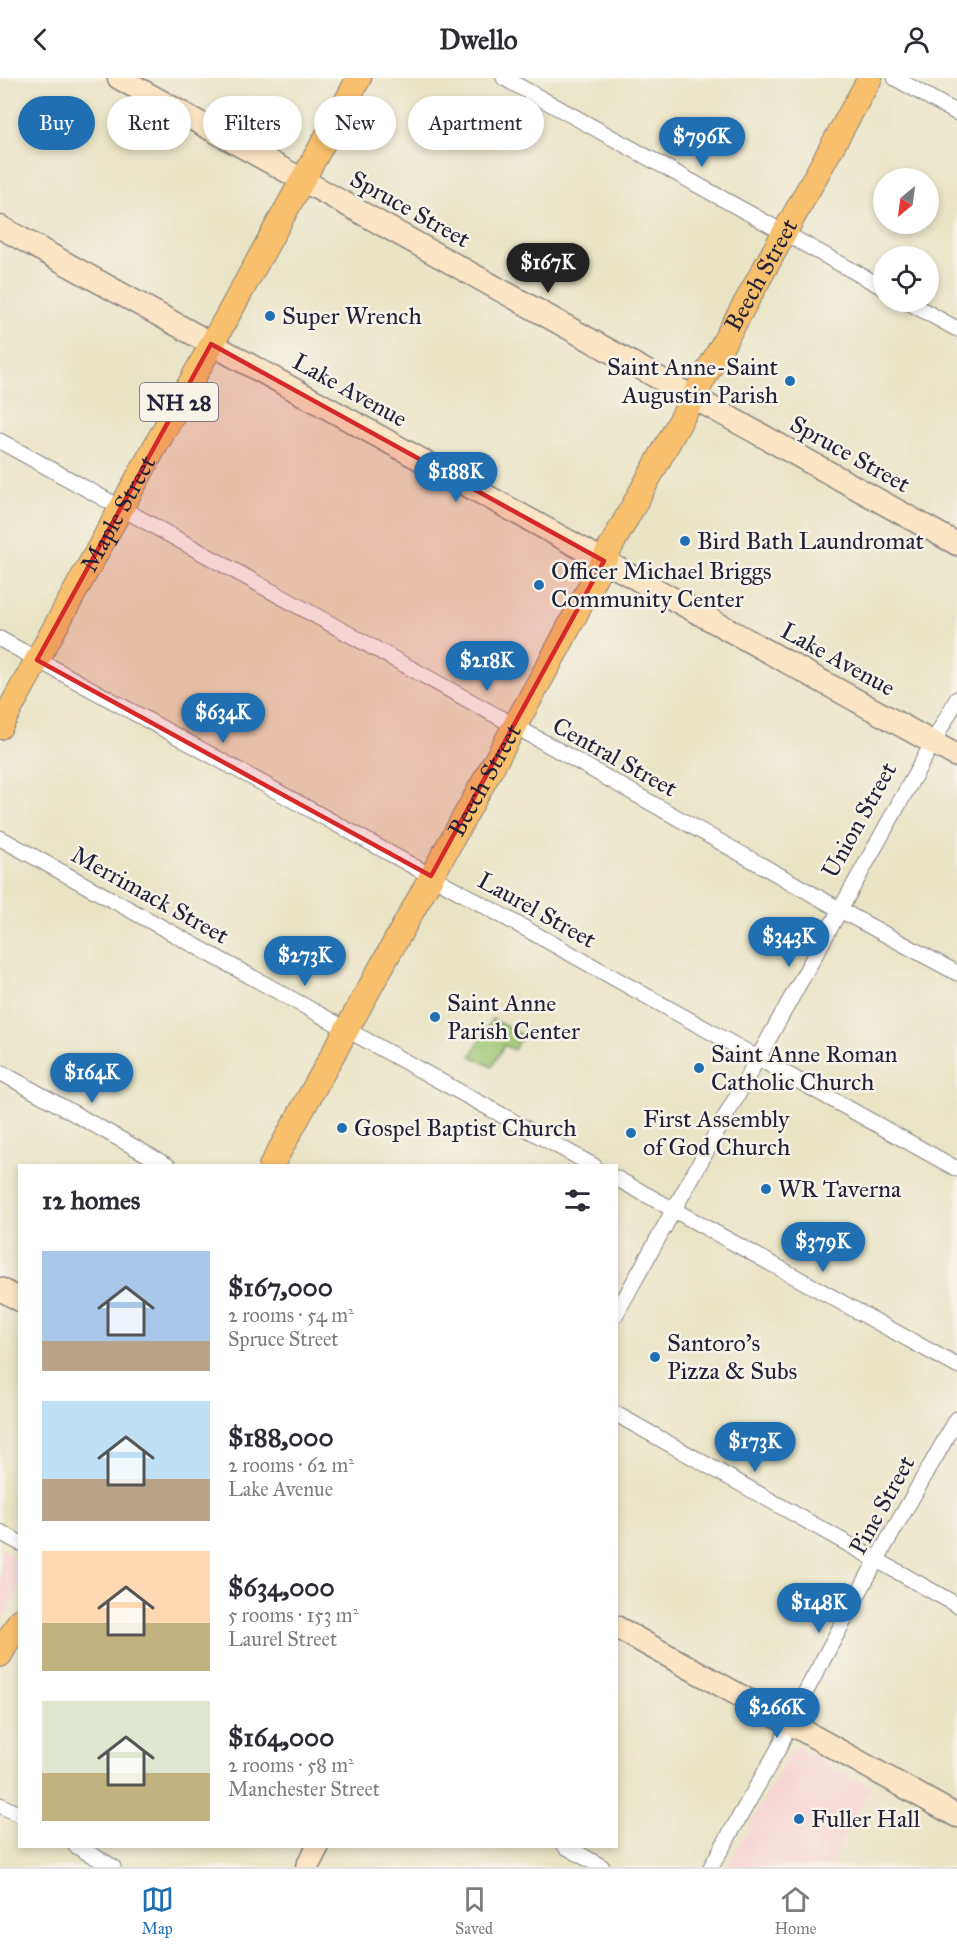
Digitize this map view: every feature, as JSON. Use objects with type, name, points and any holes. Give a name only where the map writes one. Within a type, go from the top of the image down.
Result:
[{"type":"main road","name":"Maple Street","points":[[0,727],[358,78]]},
{"type":"main road","name":"Beech Street","points":[[272,1164],[870,78]]},
{"type":"main road","points":[[0,1655],[18,1624]]},
{"type":"street","name":"Spruce Street","points":[[119,78],[957,544]]},
{"type":"street","points":[[504,78],[873,282]]},
{"type":"street","points":[[895,78],[957,112]]},
{"type":"street","name":"Lake Avenue","points":[[0,227],[957,756]]},
{"type":"street","points":[[926,312],[957,329]]},
{"type":"street","name":"Central Street","points":[[0,441],[957,972]]},
{"type":"street","name":"Laurel Street","points":[[0,639],[957,1169]]},
{"type":"street","name":"Union Street","points":[[618,1310],[957,699]]},
{"type":"street","name":"Merrimack Street","points":[[0,838],[590,1164]]},
{"type":"street","points":[[0,1072],[164,1164]]},
{"type":"street","points":[[618,1179],[957,1366]]},
{"type":"street","points":[[0,1289],[18,1299]]},
{"type":"street","points":[[618,1415],[957,1605]]},
{"type":"street","name":"Pine Street","points":[[711,1867],[780,1746],[789,1723],[876,1561],[957,1419]]},
{"type":"street","points":[[0,1532],[18,1541]]},
{"type":"street","points":[[618,1628],[957,1816]]},
{"type":"street","points":[[0,1804],[18,1814]]},
{"type":"street","points":[[80,1848],[104,1860]]},
{"type":"street","points":[[307,1867],[317,1848]]},
{"type":"street","points":[[569,1848],[602,1867]]},
{"type":"highlighted area","points":[[211,344],[604,561],[431,876],[37,660]]},
{"type":"shaded area","points":[[0,1549],[18,1558],[18,1590],[0,1624]]},
{"type":"shaded area","points":[[794,1746],[871,1788],[828,1867],[727,1867]]},
{"type":"green space","points":[[492,1019],[522,1035],[514,1050],[504,1045],[492,1067],[471,1056]]},
{"type":"place","name":"Super Wrench","points":[[270,316]]},
{"type":"place","name":"Saint Anne-Saint Augustin Parish","points":[[790,381]]},
{"type":"place","name":"Bird Bath Laundromat","points":[[685,541]]},
{"type":"place","name":"Officer Michael Briggs Community Center","points":[[539,585]]},
{"type":"place","name":"Saint Anne Parish Center","points":[[435,1017]]},
{"type":"place","name":"Saint Anne Roman Catholic Church","points":[[699,1068]]},
{"type":"place","name":"Gospel Baptist Church","points":[[342,1128]]},
{"type":"place","name":"First Assembly of God Church","points":[[631,1133]]},
{"type":"place","name":"WR Taverna","points":[[766,1189]]},
{"type":"place","name":"Santoro's Pizza & Subs","points":[[655,1357]]},
{"type":"place","name":"Fuller Hall","points":[[799,1819]]}]
